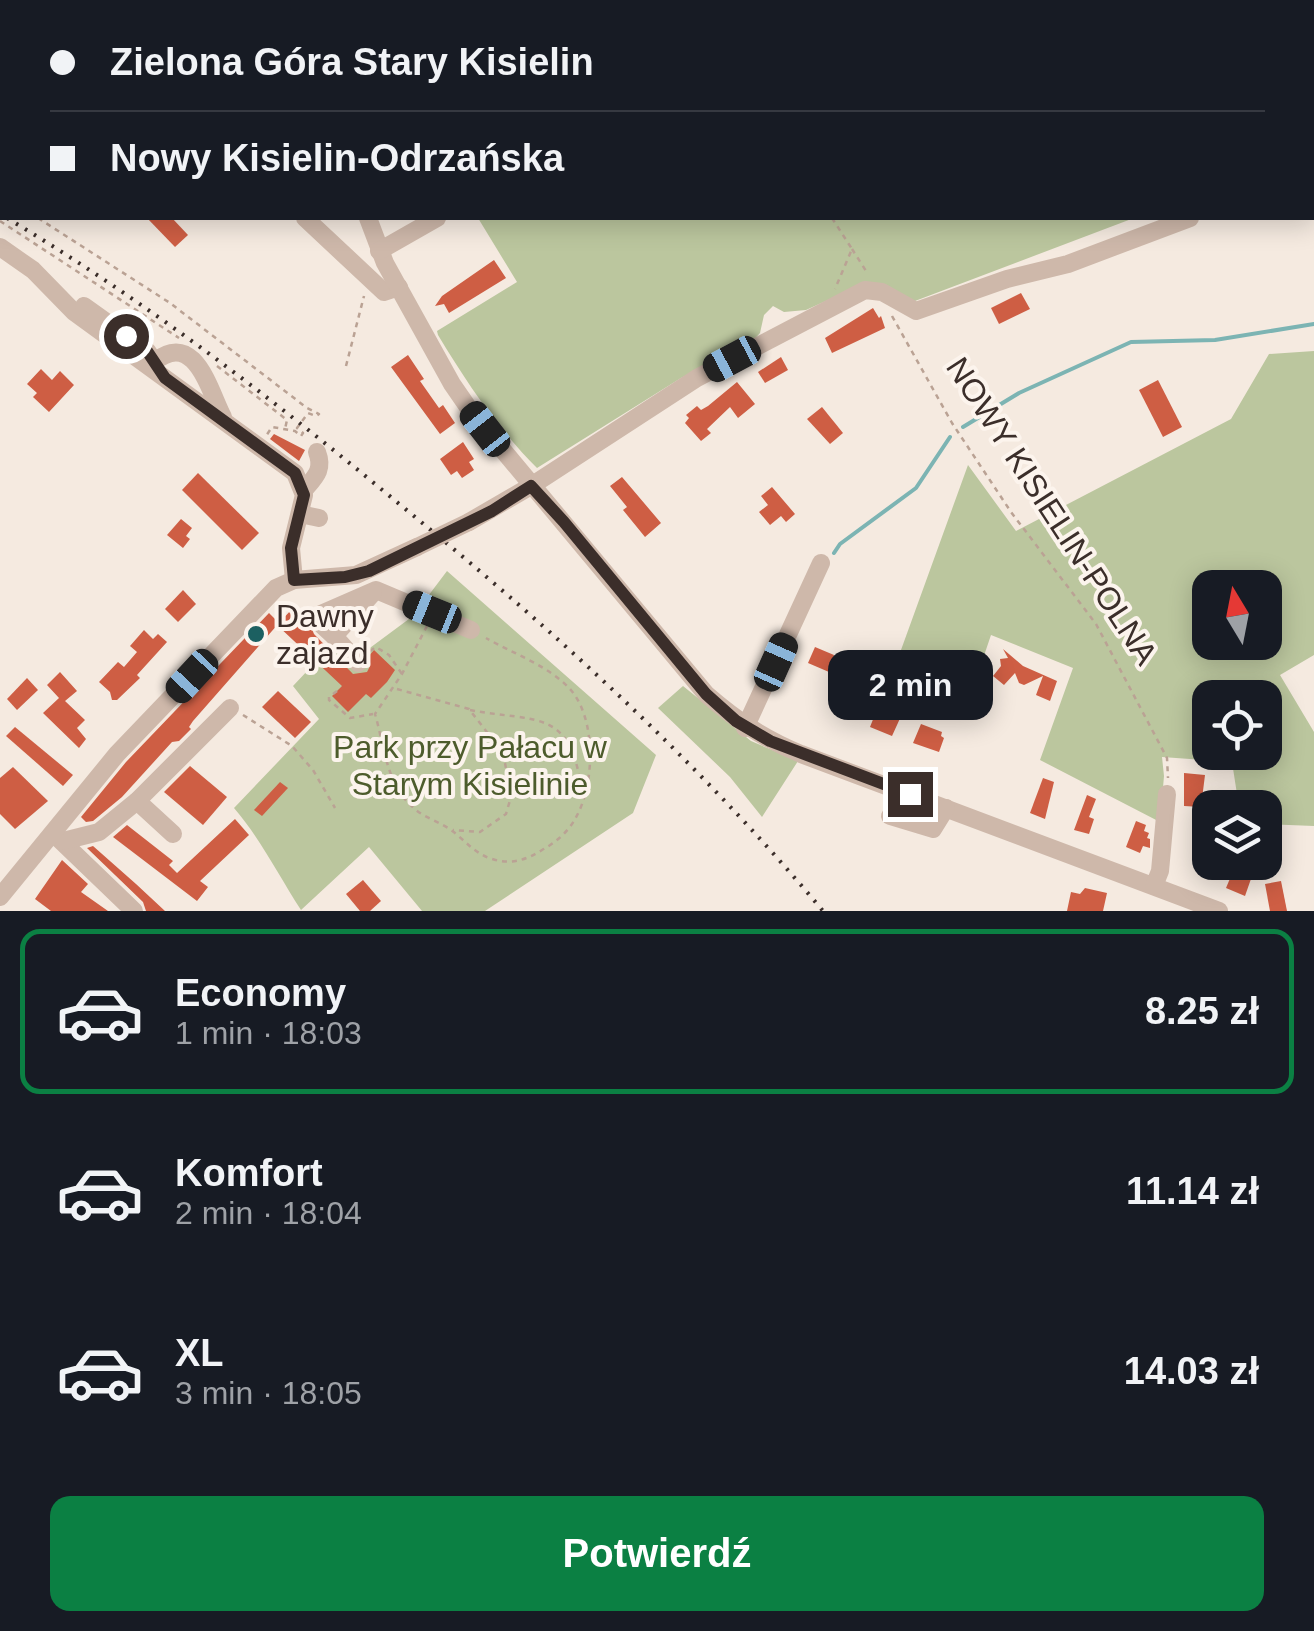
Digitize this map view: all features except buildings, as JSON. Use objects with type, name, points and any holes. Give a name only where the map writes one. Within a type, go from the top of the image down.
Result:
[{"type":"street","points":[[307,220],[384,292],[399,287]]},
{"type":"street","points":[[369,220],[379,251],[452,384],[531,486],[706,694],[746,728],[801,754],[1220,911]]},
{"type":"street","points":[[379,251],[434,220]]},
{"type":"street","points":[[0,898],[57,836],[117,754],[276,588],[294,580],[345,577],[369,571],[492,511],[697,378],[865,290],[878,292],[916,311],[1068,264],[1185,220]]},
{"type":"street","points":[[0,246],[32,270],[74,312],[160,370],[295,473],[304,490]]},
{"type":"street","points":[[160,370],[170,352],[192,358],[208,380],[224,420]]},
{"type":"street","points":[[294,580],[291,548],[304,490],[320,472],[318,452]]},
{"type":"street","points":[[300,514],[320,518]]},
{"type":"street","points":[[746,728],[821,563]]},
{"type":"street","points":[[369,571],[376,590],[471,630]]},
{"type":"street","points":[[358,663],[334,636],[376,590]]},
{"type":"street","points":[[57,836],[99,832],[138,801],[230,708]]},
{"type":"street","points":[[1154,886],[1160,871],[1168,794]]},
{"type":"street","points":[[138,801],[173,834]]},
{"type":"street","points":[[890,816],[933,830],[946,808]]},
{"type":"street","points":[[57,836],[134,911]]},
{"type":"path","points":[[41,220],[170,302],[318,414],[308,413],[300,422],[297,428],[303,433],[301,436],[272,427],[258,444]]},
{"type":"path","name":"NOWY KISIELIN-POLNA","points":[[833,220],[952,423],[1010,512],[1096,624],[1120,664],[1167,758],[1168,794]]},
{"type":"path","points":[[0,221],[184,342]]},
{"type":"path","points":[[833,305],[835,288],[852,249]]},
{"type":"path","points":[[346,366],[362,298],[375,284]]},
{"type":"path","points":[[214,364],[286,420],[285,429]]},
{"type":"path","points":[[337,691],[329,700],[350,718],[375,714],[402,674],[432,612]]},
{"type":"path","points":[[375,714],[390,776],[400,795],[471,848],[492,859],[521,861],[550,846],[566,832],[578,816],[590,760],[590,730],[580,703],[553,675],[471,630]]},
{"type":"path","points":[[358,663],[376,648],[389,655],[402,674]]},
{"type":"path","points":[[394,688],[468,709],[528,716],[554,729],[566,741],[578,764],[582,798]]},
{"type":"path","points":[[230,708],[292,746],[314,770],[336,808]]},
{"type":"path","points":[[451,830],[470,833],[490,827],[506,814],[511,797],[505,763],[468,709]]},
{"type":"path","points":[[361,740],[385,749]]},
{"type":"green space","points":[[479,220],[1129,220],[915,301],[850,290],[806,310],[784,312],[773,306],[764,315],[760,333],[751,343],[681,378],[537,468],[483,404],[437,331],[517,282]]},
{"type":"green space","points":[[1314,351],[1314,655],[1280,675],[1314,732],[1314,826],[1282,825],[1282,790],[1236,790],[1233,770],[1282,770],[1282,680],[1192,680],[1192,759],[1162,757],[1160,822],[1040,760],[1073,668],[991,635],[972,691],[897,661],[968,465],[1016,531],[1231,419],[1269,354]]},
{"type":"green space","name":"Park przy Pałacu w Starym Kisielinie","points":[[447,571],[656,755],[633,813],[485,911],[422,911],[369,847],[301,910],[234,808],[319,719],[293,686],[342,634],[359,656],[413,616]]},
{"type":"green space","points":[[683,686],[751,741],[798,761],[762,817],[730,777],[658,708]]},
{"type":"waterway","points":[[963,427],[1019,393],[1131,342],[1215,340],[1314,324]]},
{"type":"waterway","points":[[834,553],[840,544],[916,488],[950,437]]},
{"type":"railway","points":[[10,220],[110,283],[208,353],[455,550],[673,748],[823,911]]},
{"type":"place","name":"Dawny zajazd","points":[[256,634]]},
{"type":"route","points":[[126,336],[147,351],[165,378],[295,473],[302,484],[304,499],[291,548],[294,580],[345,577],[369,571],[492,511],[531,486],[706,694],[736,721],[770,741],[910,794]]}]
